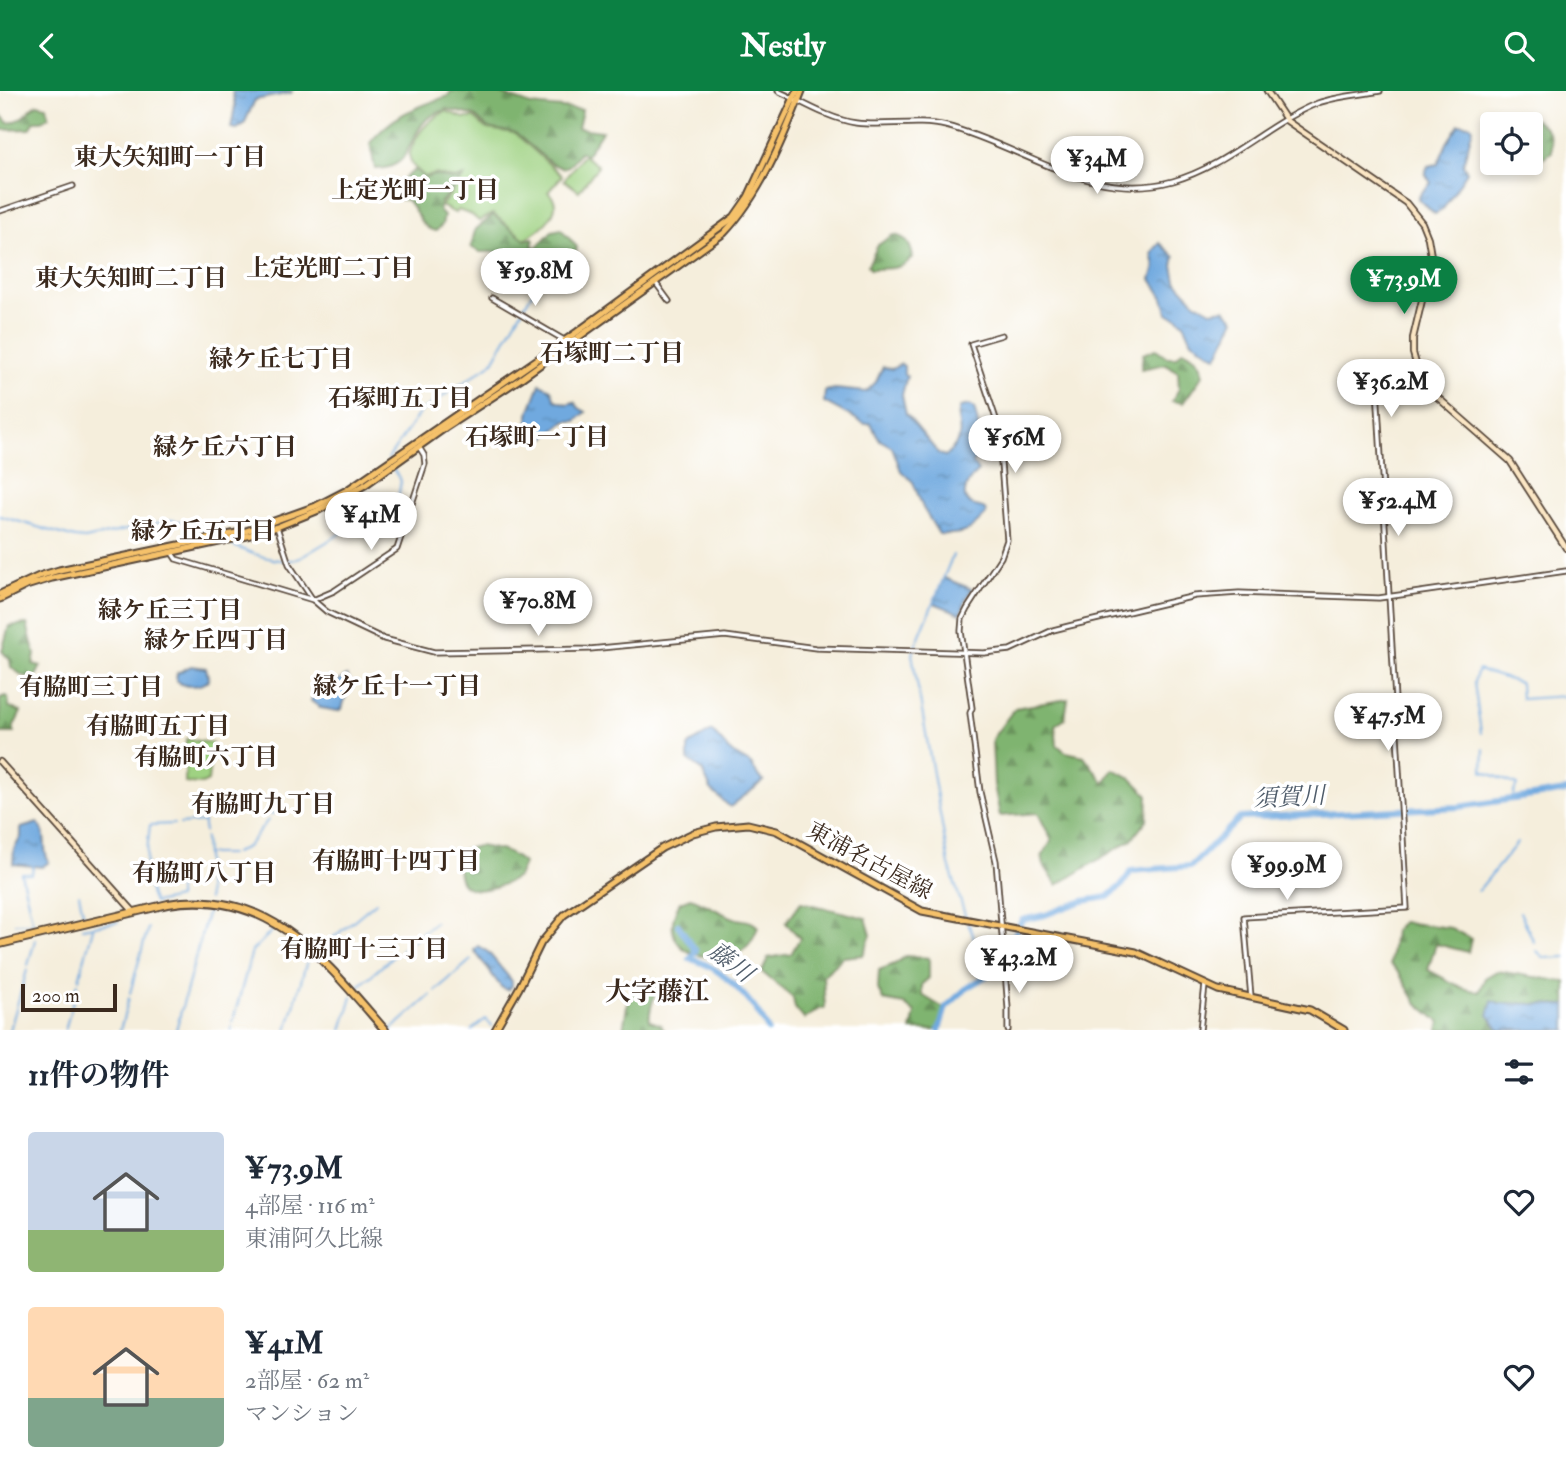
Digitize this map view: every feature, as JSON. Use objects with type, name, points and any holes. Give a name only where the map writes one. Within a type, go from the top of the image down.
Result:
[{"type":"highway","points":[[0,944],[175,903],[208,901],[243,907],[261,914],[284,929],[313,954],[385,1030]]},
{"type":"main road","points":[[0,597],[52,578],[172,552],[275,522],[316,506],[389,464],[721,236],[752,200],[800,91]]},
{"type":"main road","points":[[1267,91],[1287,121],[1406,203],[1422,223],[1431,256],[1413,338],[1416,367],[1436,396],[1510,461],[1566,548]]},
{"type":"main road","points":[[0,597],[39,576],[59,570],[277,527],[319,510],[365,485],[389,464]]},
{"type":"main road","points":[[0,762],[134,912]]},
{"type":"main road","name":"東浦名古屋線","points":[[495,1030],[541,943],[564,915],[662,848],[693,833],[716,827],[748,824],[777,831],[922,911],[1136,953],[1205,985],[1310,1010],[1344,1030]]},
{"type":"street","points":[[778,91],[855,123],[918,123],[946,127],[1075,177],[1120,186],[1167,182],[1199,172],[1324,101],[1380,91]]},
{"type":"street","points":[[0,211],[73,186]]},
{"type":"street","points":[[654,280],[669,301]]},
{"type":"street","points":[[492,298],[568,342]]},
{"type":"street","points":[[1002,335],[971,344],[998,425],[1008,533],[1001,557],[973,597],[962,619],[961,631],[980,792],[996,861],[1008,1030]]},
{"type":"street","points":[[1251,997],[1244,917],[1407,908],[1376,370],[1416,367]]},
{"type":"street","points":[[172,552],[176,559],[313,600],[334,591],[397,549],[425,464],[424,455],[417,445]]},
{"type":"street","points":[[277,527],[288,561],[313,600],[327,612],[384,639],[434,652],[590,649],[724,636],[816,648],[984,653],[1010,650],[1054,630],[1195,596],[1239,593],[1390,597],[1566,571]]},
{"type":"street","points":[[1200,1030],[1205,985]]},
{"type":"green space","points":[[451,91],[500,91],[499,93],[531,105],[582,110],[578,128],[602,131],[586,155],[580,152],[569,166],[562,168],[552,164],[515,133],[488,128],[475,116],[447,109],[427,119],[407,152],[396,164],[375,169],[370,143],[379,133],[405,113],[448,96]]},
{"type":"green space","points":[[37,104],[47,106],[49,116],[42,121],[35,121],[30,129],[0,130],[0,114],[8,123],[13,122]]},
{"type":"green space","points":[[446,111],[464,118],[474,118],[487,129],[515,133],[562,176],[548,192],[555,205],[550,219],[525,239],[493,214],[479,221],[472,215],[458,210],[455,213],[441,206],[464,176],[454,179],[436,174],[425,177],[412,165],[409,155],[419,134],[427,124]]},
{"type":"green space","points":[[1543,126],[1551,138],[1552,152],[1543,157]]},
{"type":"green space","points":[[583,155],[598,166],[579,191],[564,180]]},
{"type":"green space","points":[[415,170],[425,178],[435,175],[454,180],[463,177],[440,203],[439,211],[444,216],[442,225],[436,231],[422,223],[407,200],[399,199],[393,193],[395,185]]},
{"type":"green space","points":[[493,215],[525,240],[533,238],[532,245],[536,248],[552,231],[561,229],[577,247],[575,255],[570,261],[555,264],[532,277],[518,280],[498,252],[480,252],[471,247],[475,230]]},
{"type":"green space","points":[[893,235],[907,242],[913,257],[899,267],[870,269],[868,265],[878,245]]},
{"type":"green space","points":[[1156,349],[1167,357],[1177,357],[1183,350],[1199,363],[1203,375],[1183,403],[1172,401],[1179,389],[1178,372],[1166,364],[1141,369],[1143,354]]},
{"type":"green space","points":[[27,624],[35,655],[33,664],[41,666],[35,678],[23,676],[11,667],[10,660],[2,651],[9,626]]},
{"type":"green space","points":[[8,697],[9,707],[21,712],[14,726],[14,733],[0,733],[0,698]]},
{"type":"green space","points":[[1068,699],[1065,718],[1055,725],[1057,745],[1066,752],[1084,756],[1104,783],[1113,769],[1131,778],[1148,795],[1147,820],[1131,840],[1057,885],[1044,865],[1042,855],[1052,841],[1038,813],[1000,816],[994,785],[992,739],[1015,708]]},
{"type":"green space","points":[[186,739],[212,743],[208,781],[202,784],[185,783]]},
{"type":"green space","points":[[478,846],[503,851],[519,859],[524,864],[518,877],[482,890],[465,885],[460,878],[462,850]]},
{"type":"green space","points":[[690,898],[756,925],[758,927],[752,940],[743,950],[728,956],[700,955],[682,947],[673,932],[673,923],[680,902]]},
{"type":"green space","points":[[801,902],[866,918],[871,935],[863,955],[843,957],[823,976],[825,1008],[804,1019],[795,1008],[793,998],[762,972],[768,958],[791,954],[800,938],[786,923]]},
{"type":"green space","points":[[1402,922],[1451,928],[1471,939],[1468,952],[1436,944],[1428,970],[1462,988],[1479,992],[1485,978],[1497,971],[1566,982],[1566,1005],[1499,1003],[1491,1020],[1500,1030],[1438,1030],[1440,1022],[1416,1002],[1399,973],[1390,964],[1394,931]]},
{"type":"green space","points":[[906,956],[929,958],[929,978],[922,984],[922,995],[945,1009],[939,1030],[911,1030],[915,1013],[904,1004],[883,1000],[878,989],[879,970]]},
{"type":"green space","points":[[648,979],[654,979],[655,984],[650,1021],[661,1025],[664,1030],[623,1030],[631,997]]},
{"type":"water","points":[[232,91],[292,91],[255,100],[244,124],[237,129],[231,128],[235,106]]},
{"type":"water","points":[[1459,124],[1471,125],[1473,128],[1463,164],[1467,172],[1443,209],[1435,214],[1418,199],[1431,183],[1425,173],[1428,166],[1438,164]]},
{"type":"water","points":[[1160,243],[1175,257],[1173,265],[1176,281],[1195,302],[1211,311],[1224,309],[1235,319],[1217,357],[1192,341],[1184,323],[1168,314],[1163,298],[1151,279],[1155,267],[1152,252]]},
{"type":"water","points":[[901,364],[907,376],[902,395],[906,414],[939,454],[946,456],[958,441],[960,407],[970,405],[974,408],[980,443],[973,463],[978,471],[969,481],[965,495],[969,503],[985,509],[986,514],[965,531],[939,534],[923,508],[913,482],[901,471],[892,447],[880,440],[870,423],[865,424],[824,402],[825,391],[835,389],[866,392],[876,382],[883,367],[892,369]]},
{"type":"water","points":[[540,384],[551,389],[555,400],[567,404],[574,402],[586,412],[576,421],[566,421],[545,438],[526,430]]},
{"type":"water","points":[[944,578],[972,589],[961,614],[934,603]]},
{"type":"water","points":[[191,666],[206,668],[209,680],[192,686],[179,683],[176,680],[177,673]]},
{"type":"water","points":[[347,676],[350,681],[342,709],[338,711],[321,708],[311,701],[313,696]]},
{"type":"water","points":[[712,731],[732,753],[751,764],[764,781],[730,807],[711,790],[702,770],[688,760],[690,744]]},
{"type":"water","points":[[38,823],[43,832],[45,853],[49,862],[42,867],[13,864],[14,849],[21,837],[21,828]]},
{"type":"water","points":[[478,946],[488,952],[512,981],[512,986],[507,990],[501,987],[474,950]]},
{"type":"water","points":[[1492,1000],[1499,1003],[1566,1005],[1566,1030],[1500,1030],[1488,1015]]},
{"type":"waterway","points":[[388,459],[420,412],[492,363],[533,291]]},
{"type":"waterway","points":[[228,543],[274,559],[300,558],[398,499],[401,481],[393,469]]},
{"type":"waterway","points":[[0,516],[85,539],[171,520],[192,523],[214,535]]},
{"type":"waterway","points":[[953,555],[912,654],[949,865],[966,918]]},
{"type":"waterway","points":[[1481,733],[1474,682],[1478,670],[1520,683],[1521,699],[1566,696]]},
{"type":"waterway","points":[[1484,749],[1483,771],[1517,785],[1513,794]]},
{"type":"waterway","name":"須賀川","points":[[939,1030],[946,1007],[968,987],[990,974],[1022,920],[1083,901],[1108,897],[1123,884],[1131,871],[1191,866],[1240,818],[1459,807],[1566,791]]},
{"type":"waterway","points":[[235,853],[248,846],[268,820]]},
{"type":"waterway","points":[[180,824],[204,822],[204,832]]},
{"type":"waterway","points":[[174,824],[150,825],[147,875],[154,903],[178,898],[178,881]]},
{"type":"waterway","points":[[205,838],[207,874]]},
{"type":"waterway","points":[[1478,891],[1517,843]]},
{"type":"waterway","points":[[207,854],[230,854]]},
{"type":"waterway","points":[[15,923],[33,923],[21,873],[32,874],[33,866]]},
{"type":"waterway","points":[[207,880],[208,900]]},
{"type":"waterway","points":[[79,894],[84,918],[81,921]]},
{"type":"waterway","points":[[316,952],[376,902]]},
{"type":"waterway","points":[[176,1030],[209,906]]},
{"type":"waterway","points":[[1520,912],[1534,942]]},
{"type":"waterway","points":[[82,928],[118,922]]},
{"type":"waterway","points":[[401,950],[435,922]]},
{"type":"waterway","points":[[968,923],[985,964],[986,977]]},
{"type":"waterway","name":"藤川","points":[[678,925],[696,951],[690,959],[713,969],[736,987],[755,1008],[768,1030]]},
{"type":"waterway","points":[[79,979],[93,928]]},
{"type":"waterway","points":[[130,993],[148,928]]},
{"type":"waterway","points":[[233,1021],[252,951],[275,928]]},
{"type":"waterway","points":[[28,965],[35,940]]},
{"type":"waterway","points":[[1537,951],[1544,958],[1566,957]]},
{"type":"waterway","points":[[356,991],[396,954]]},
{"type":"waterway","points":[[287,1030],[308,957],[311,955]]},
{"type":"waterway","points":[[435,991],[471,960]]},
{"type":"waterway","points":[[10,1030],[27,970]]},
{"type":"waterway","points":[[65,1030],[78,983]]},
{"type":"waterway","points":[[391,1030],[431,995]]},
{"type":"waterway","points":[[342,1030],[352,997]]},
{"type":"waterway","points":[[120,1030],[129,998]]},
{"type":"waterway","points":[[472,1030],[485,1019],[492,1026]]},
{"type":"waterway","points":[[231,1030],[232,1026]]},
{"type":"district","name":"東大矢知町一丁目","points":[[170,157]]},
{"type":"district","name":"上定光町一丁目","points":[[415,190]]},
{"type":"district","name":"上定光町二丁目","points":[[330,268]]},
{"type":"district","name":"東大矢知町二丁目","points":[[131,278]]},
{"type":"district","name":"石塚町二丁目","points":[[612,353]]},
{"type":"district","name":"緑ケ丘七丁目","points":[[281,359]]},
{"type":"district","name":"石塚町五丁目","points":[[400,398]]},
{"type":"district","name":"石塚町一丁目","points":[[537,437]]},
{"type":"district","name":"緑ケ丘六丁目","points":[[225,447]]},
{"type":"district","name":"緑ケ丘五丁目","points":[[203,531]]},
{"type":"district","name":"緑ケ丘三丁目","points":[[170,610]]},
{"type":"district","name":"緑ケ丘四丁目","points":[[216,640]]},
{"type":"district","name":"緑ケ丘十一丁目","points":[[397,686]]},
{"type":"district","name":"有脇町三丁目","points":[[91,687]]},
{"type":"district","name":"有脇町五丁目","points":[[158,726]]},
{"type":"district","name":"有脇町六丁目","points":[[206,757]]},
{"type":"district","name":"有脇町九丁目","points":[[263,804]]},
{"type":"district","name":"有脇町十四丁目","points":[[396,861]]},
{"type":"district","name":"有脇町八丁目","points":[[204,873]]},
{"type":"district","name":"有脇町十三丁目","points":[[364,949]]},
{"type":"district","name":"大字藤江","points":[[657,991]]}]
